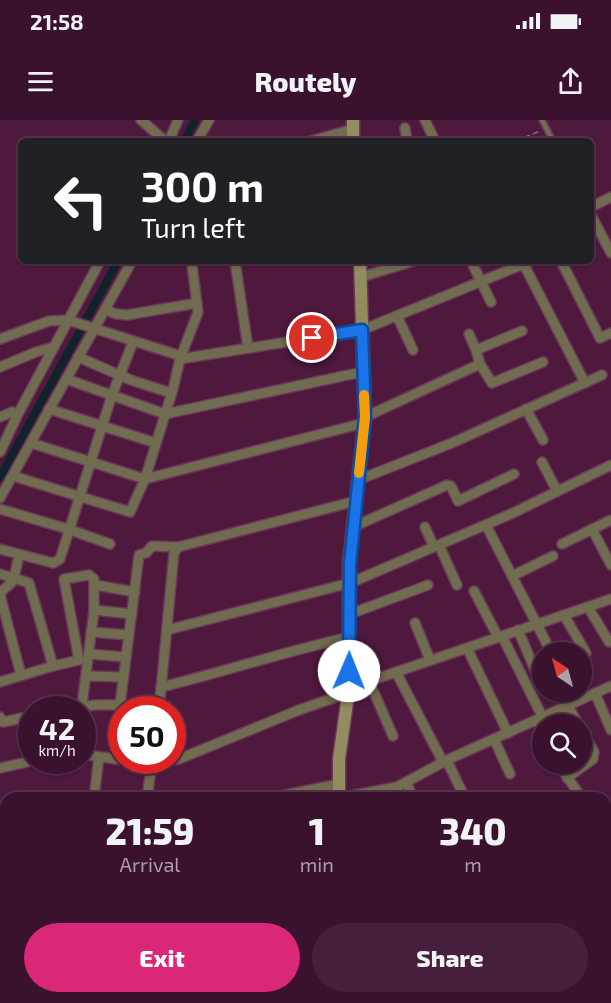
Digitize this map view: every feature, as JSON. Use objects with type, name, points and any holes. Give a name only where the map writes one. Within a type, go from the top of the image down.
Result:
[{"type":"main road","points":[[339,792],[339,759],[349,690],[353,527],[364,420],[360,264]]},
{"type":"street","points":[[141,120],[163,138]]},
{"type":"street","points":[[169,138],[178,120]]},
{"type":"street","points":[[199,138],[208,120]]},
{"type":"street","points":[[425,120],[434,138]]},
{"type":"street","points":[[405,128],[407,138]]},
{"type":"street","points":[[322,138],[353,130]]},
{"type":"street","points":[[594,206],[611,197]]},
{"type":"street","points":[[594,221],[611,253]]},
{"type":"street","points":[[0,452],[99,264]]},
{"type":"street","points":[[0,498],[92,329],[106,310],[130,264]]},
{"type":"street","points":[[13,476],[130,512],[145,479],[180,358],[198,312],[193,264]]},
{"type":"street","points":[[235,264],[248,348]]},
{"type":"street","points":[[361,277],[404,264]]},
{"type":"street","points":[[472,264],[490,302]]},
{"type":"street","points":[[0,339],[49,321],[71,320],[180,358],[362,330],[521,264]]},
{"type":"street","points":[[527,264],[585,383]]},
{"type":"street","points":[[563,264],[600,338],[611,333]]},
{"type":"street","points":[[106,310],[127,315],[197,303]]},
{"type":"street","points":[[397,316],[413,350]]},
{"type":"street","points":[[476,351],[522,330]]},
{"type":"street","points":[[469,334],[480,364],[492,382],[543,362]]},
{"type":"street","points":[[0,549],[56,563],[60,559],[112,395],[133,342]]},
{"type":"street","points":[[0,367],[54,347]]},
{"type":"street","points":[[78,357],[171,393]]},
{"type":"street","points":[[31,443],[145,479],[364,420],[480,364]]},
{"type":"street","points":[[66,379],[165,414],[362,372]]},
{"type":"street","points":[[358,480],[452,443],[602,375]]},
{"type":"street","points":[[49,409],[156,443]]},
{"type":"street","points":[[526,410],[543,440]]},
{"type":"street","points":[[0,417],[12,412],[18,414]]},
{"type":"street","points":[[542,462],[557,491]]},
{"type":"street","points":[[167,630],[350,583],[486,525],[611,465]]},
{"type":"street","points":[[353,527],[447,485],[451,486],[458,501],[514,474]]},
{"type":"street","points":[[121,696],[138,555],[146,553],[152,546],[178,548],[356,501]]},
{"type":"street","points":[[0,509],[110,544]]},
{"type":"street","points":[[562,544],[611,520]]},
{"type":"street","points":[[486,525],[546,642]]},
{"type":"street","points":[[425,527],[457,585]]},
{"type":"street","points":[[591,529],[611,565]]},
{"type":"street","points":[[160,696],[174,553],[178,548]]},
{"type":"street","points":[[19,555],[11,585],[0,595],[21,675]]},
{"type":"street","points":[[512,576],[554,556]]},
{"type":"street","points":[[0,574],[29,583],[32,588],[52,666]]},
{"type":"street","points":[[83,696],[86,676],[85,657],[64,579],[89,575],[94,579],[95,585],[94,610],[85,657]]},
{"type":"street","points":[[95,585],[135,592]]},
{"type":"street","points":[[350,614],[429,585]]},
{"type":"street","points":[[474,591],[500,636],[537,714]]},
{"type":"street","points":[[186,756],[369,681],[611,599]]},
{"type":"street","points":[[588,607],[609,642]]},
{"type":"street","points":[[94,610],[132,614]]},
{"type":"street","points":[[564,615],[580,642]]},
{"type":"street","points":[[415,623],[430,660]]},
{"type":"street","points":[[518,630],[532,663]]},
{"type":"street","points":[[91,632],[129,635]]},
{"type":"street","points":[[161,687],[193,680],[300,648],[350,637]]},
{"type":"street","points":[[467,648],[508,733]]},
{"type":"street","points":[[0,682],[85,657],[126,657]]},
{"type":"street","points":[[396,672],[443,762],[449,765],[462,792]]},
{"type":"street","points":[[86,676],[124,677]]},
{"type":"street","points":[[369,681],[393,736]]},
{"type":"street","points":[[548,714],[611,686]]},
{"type":"street","points":[[595,693],[611,730]]},
{"type":"street","points":[[572,704],[575,714]]},
{"type":"street","points":[[0,717],[3,722],[18,719]]},
{"type":"street","points":[[371,792],[397,787],[443,762],[532,721]]},
{"type":"street","points":[[494,739],[510,774]]},
{"type":"street","points":[[96,756],[108,758]]},
{"type":"street","points":[[95,792],[99,757]]},
{"type":"street","points":[[0,768],[18,764]]},
{"type":"street","points":[[148,792],[150,774]]},
{"type":"street","points":[[564,774],[578,792]]},
{"type":"street","points":[[567,778],[572,774]]},
{"type":"street","points":[[406,782],[410,792]]},
{"type":"street","points":[[300,792],[339,784]]},
{"type":"lane","points":[[542,120],[551,138]]},
{"type":"path","points":[[523,138],[546,128]]},
{"type":"waterway","points":[[186,138],[195,120]]},
{"type":"waterway","points":[[0,477],[116,264]]},
{"type":"slow traffic","points":[[359,473],[365,417],[364,395]]},
{"type":"route","points":[[312,338],[362,330],[365,417],[350,564],[349,671]]}]
